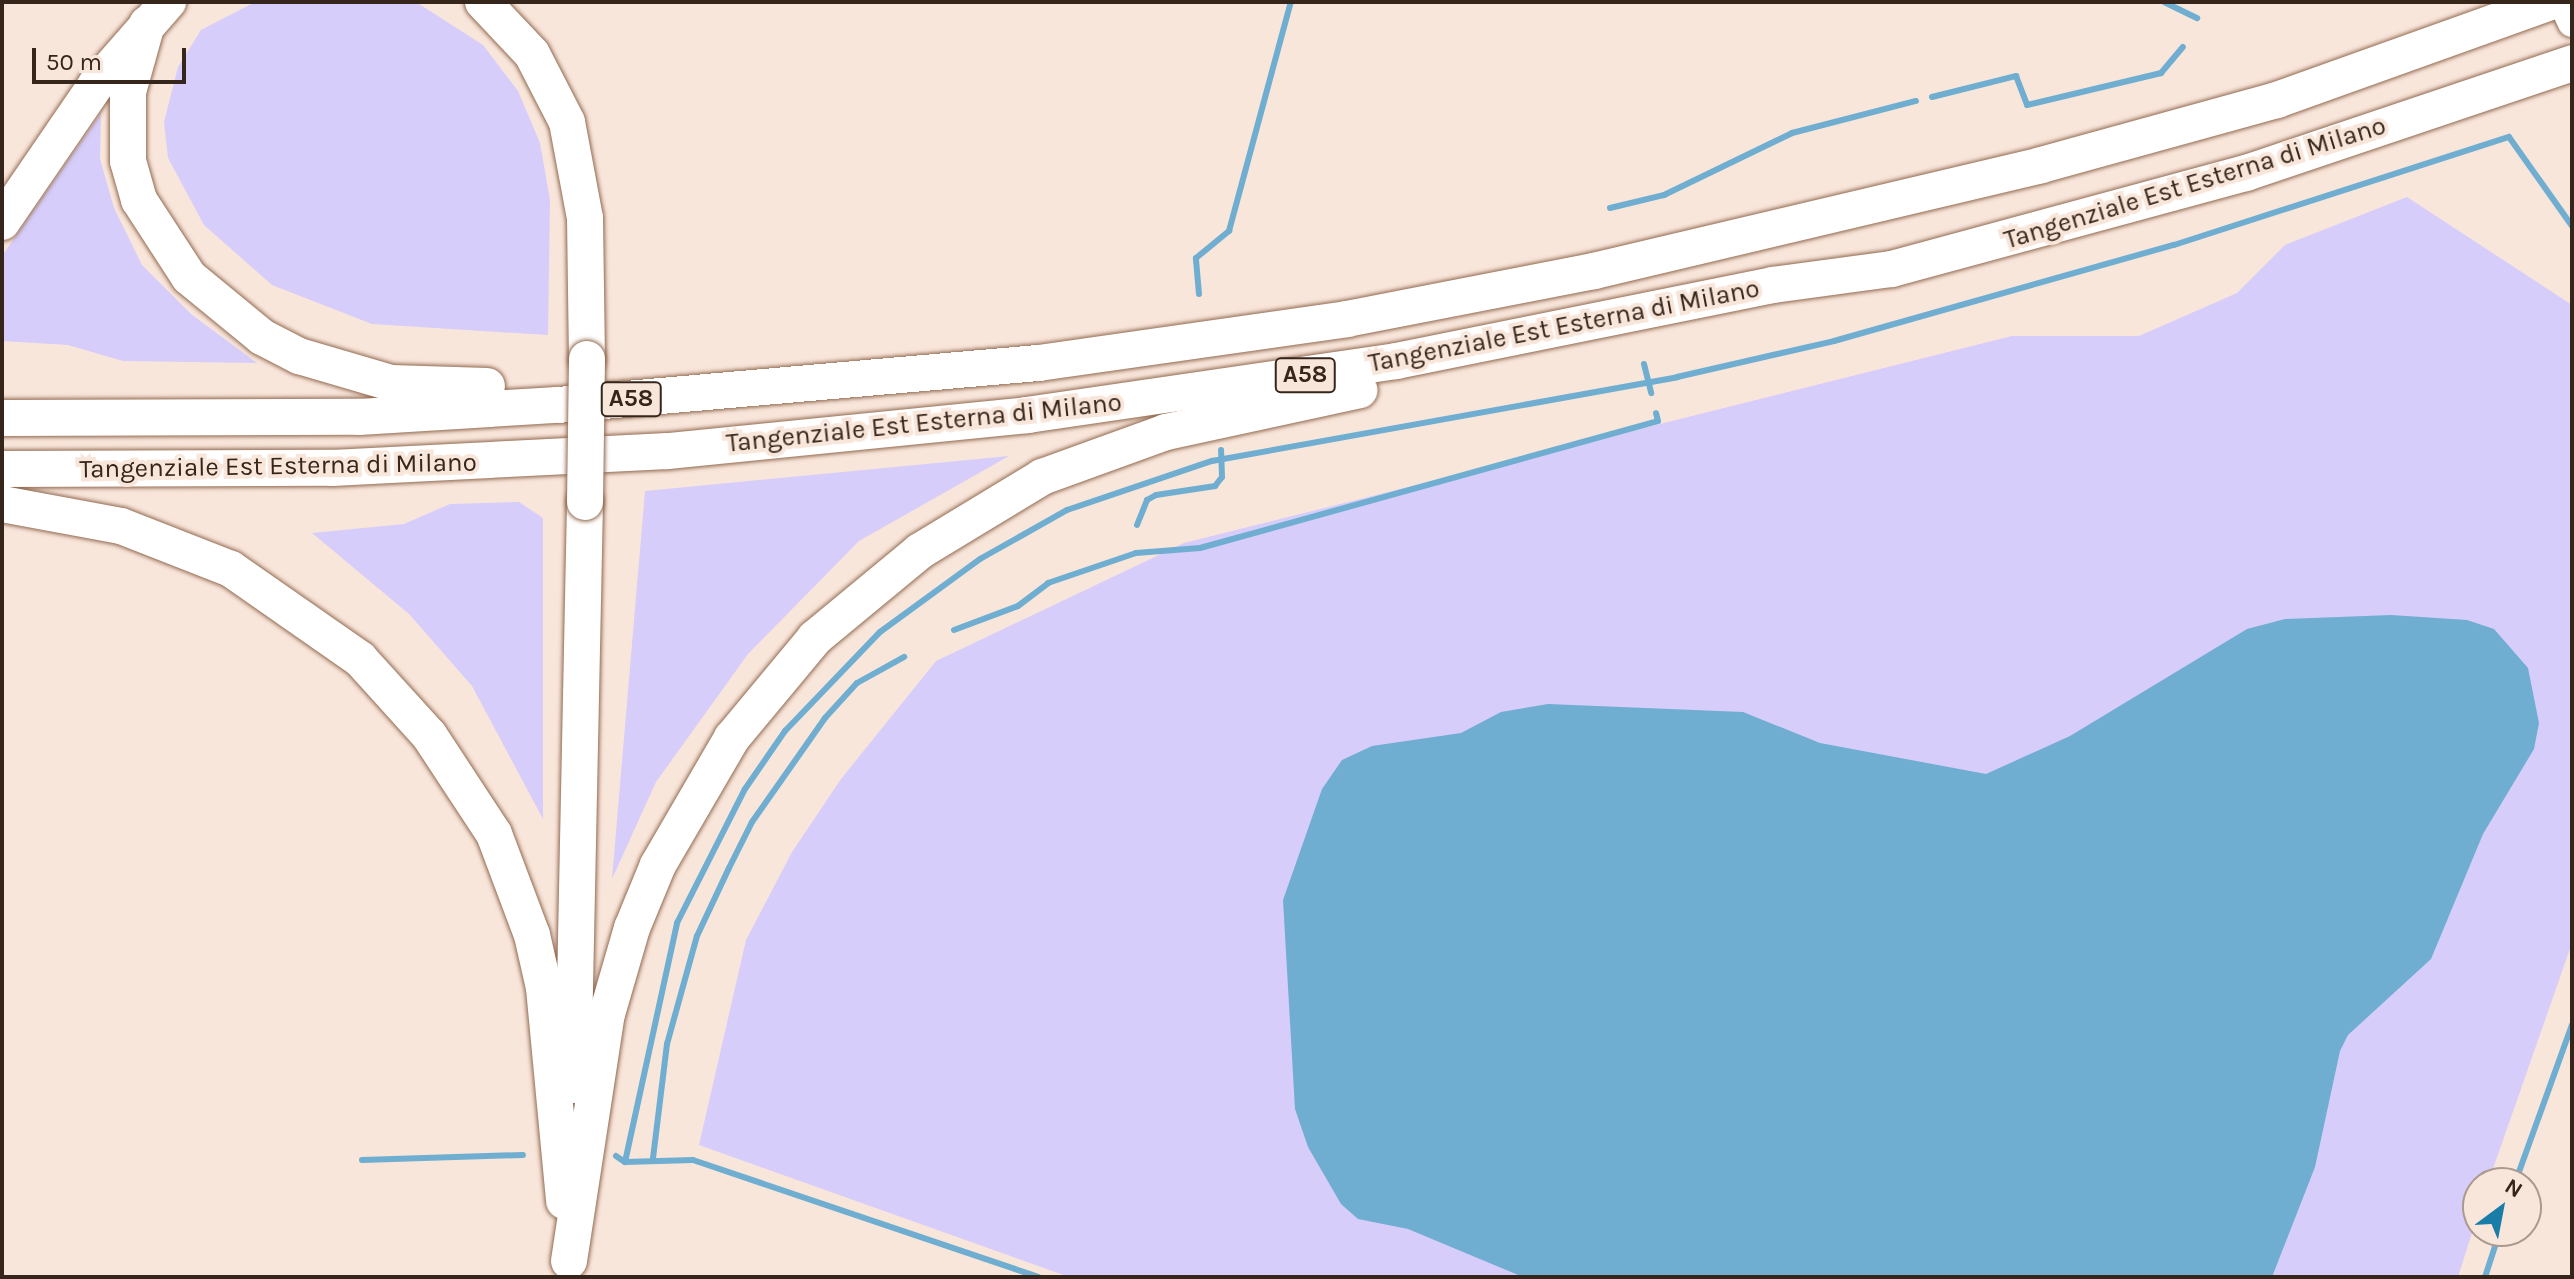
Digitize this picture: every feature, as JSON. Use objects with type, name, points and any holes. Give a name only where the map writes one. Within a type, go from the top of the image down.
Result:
[{"type":"highway","name":"A58","points":[[483,2],[532,54],[567,122],[585,218],[585,502],[569,1269]]},
{"type":"highway","name":"Tangenziale Est Esterna di Milano","points":[[2,418],[359,417],[849,382],[1258,333],[1594,271],[2158,134],[2277,100],[2551,2]]},
{"type":"highway","name":"A58","points":[[158,13],[135,54],[124,127],[139,200],[189,277],[221,307],[299,356],[391,383],[440,388],[652,378],[849,382]]},
{"type":"highway","name":"A58","points":[[2,222],[80,105],[158,13]]},
{"type":"highway","name":"Tangenziale Est Esterna di Milano","points":[[2,469],[332,468],[668,451],[1135,400],[1643,315],[1773,285],[1892,269],[2117,210],[2572,63]]},
{"type":"highway","name":"A58","points":[[569,1269],[607,1014],[658,865],[732,738],[815,638],[867,591],[978,513],[1100,454],[1247,413],[1557,355],[1607,338],[1643,315]]},
{"type":"highway","points":[[2,504],[121,526],[231,569],[360,659],[429,735],[494,834],[532,935],[544,988],[569,1269]]},
{"type":"street","points":[[2562,2],[2572,23]]},
{"type":"shaded area","points":[[255,2],[416,2],[483,45],[518,91],[540,143],[550,200],[548,335],[372,324],[272,285],[204,225],[168,158],[164,122],[178,67],[201,30]]},
{"type":"shaded area","points":[[101,113],[100,159],[114,208],[142,265],[191,314],[257,363],[123,361],[68,345],[2,341],[2,256]]},
{"type":"shaded area","points":[[2407,197],[2572,305],[2572,943],[2494,1167],[2462,1167],[2462,1247],[2468,1247],[2458,1277],[1069,1277],[699,1145],[746,940],[792,852],[841,779],[936,661],[1184,543],[2012,336],[2139,336],[2237,293],[2285,245]]},
{"type":"shaded area","points":[[1009,456],[859,541],[748,654],[656,782],[612,879],[645,491]]},
{"type":"shaded area","points":[[519,502],[543,518],[543,819],[472,686],[409,614],[312,533],[404,524],[450,504]]},
{"type":"water","points":[[2391,615],[2467,620],[2494,629],[2528,668],[2539,723],[2534,749],[2483,834],[2431,959],[2348,1035],[2340,1051],[2315,1167],[2272,1277],[1523,1277],[1408,1229],[1358,1219],[1341,1204],[1308,1147],[1295,1109],[1283,900],[1322,789],[1342,760],[1372,746],[1461,733],[1501,712],[1548,704],[1743,712],[1820,743],[1986,774],[2070,736],[2247,629],[2285,619]]},
{"type":"waterway","points":[[1199,294],[1196,258],[1229,231],[1291,2]]},
{"type":"waterway","points":[[2164,2],[2197,18]]},
{"type":"waterway","points":[[1932,97],[2016,76],[2027,105],[2161,73],[2183,47]]},
{"type":"waterway","points":[[1610,208],[1664,195],[1792,133],[1916,101]]},
{"type":"waterway","points":[[625,1162],[677,923],[745,789],[785,731],[880,632],[980,559],[1067,510],[1212,461],[1677,377],[1834,341],[2174,245],[2509,137],[2572,226]]},
{"type":"waterway","points":[[1644,364],[1651,393]]},
{"type":"waterway","points":[[954,630],[1018,606],[1048,583],[1136,553],[1200,548],[1658,421],[1656,413]]},
{"type":"waterway","points":[[1137,525],[1147,500],[1156,495],[1215,486],[1222,477],[1221,450]]},
{"type":"waterway","points":[[653,1158],[667,1044],[697,936],[752,822],[825,718],[857,683],[904,657]]},
{"type":"waterway","points":[[2521,1167],[2572,1025]]},
{"type":"waterway","points":[[362,1160],[523,1155]]},
{"type":"waterway","points":[[616,1156],[625,1162],[693,1160],[1039,1277]]},
{"type":"waterway","points":[[2485,1277],[2495,1247]]}]
